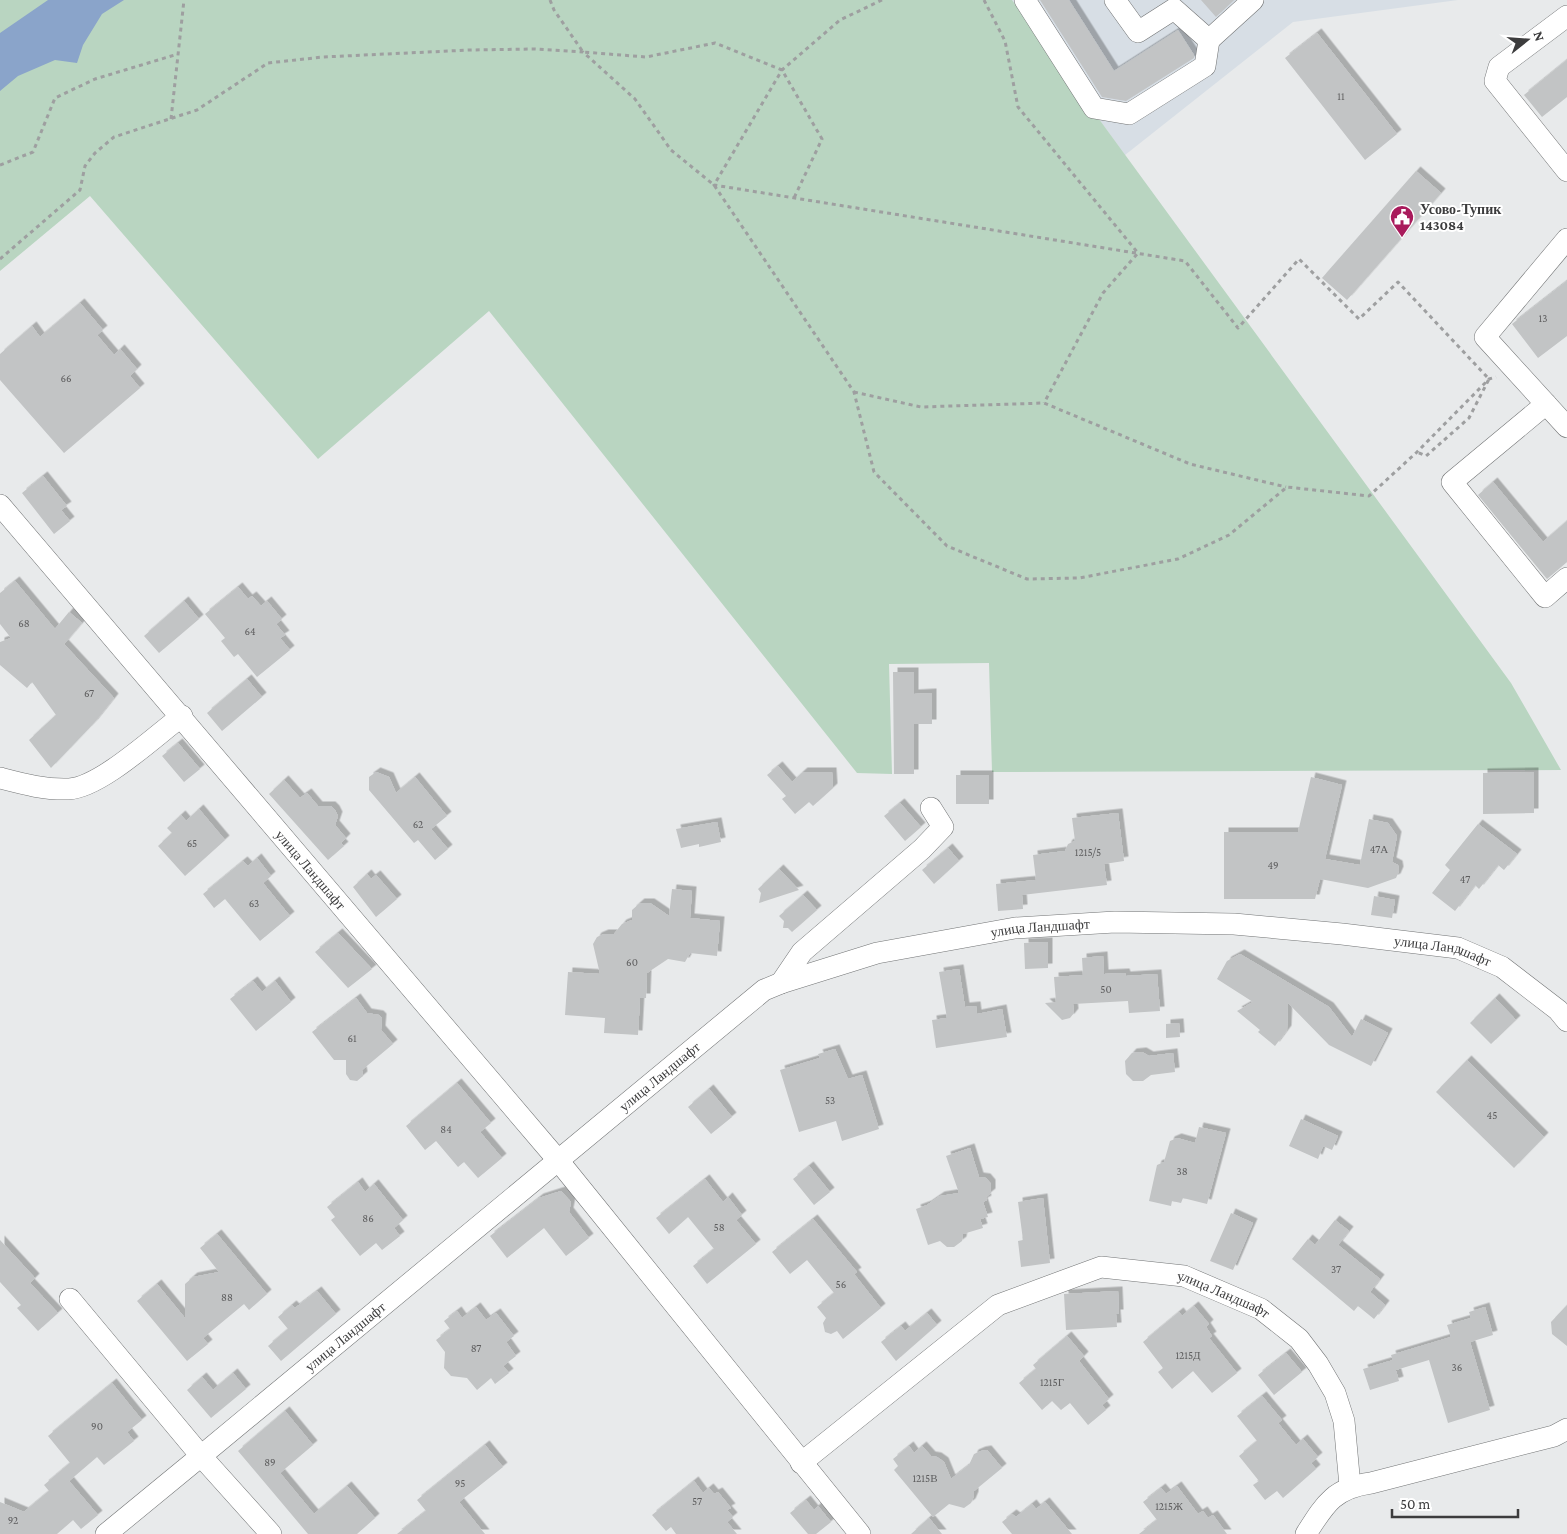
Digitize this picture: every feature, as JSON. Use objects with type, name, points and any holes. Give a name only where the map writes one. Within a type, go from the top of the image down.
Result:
[{"type":"street","points":[[1025,0],[1094,108],[1129,114],[1205,66],[1209,40],[1253,0]]},
{"type":"street","points":[[1115,0],[1138,32],[1174,9],[1209,40]]},
{"type":"street","points":[[1567,16],[1499,67],[1495,81],[1567,171]]},
{"type":"street","points":[[1567,239],[1485,338],[1567,427]]},
{"type":"street","points":[[1546,404],[1452,482],[1544,597],[1567,578]]},
{"type":"street","name":"улица Ландшафт","points":[[0,505],[182,716],[558,1159],[860,1534]]},
{"type":"street","points":[[0,778],[43,788],[70,789],[87,785],[102,777],[182,716]]},
{"type":"street","points":[[781,982],[802,952],[922,849],[943,827],[931,808]]},
{"type":"street","name":"улица Ландшафт","points":[[106,1534],[764,990],[781,982],[877,953],[1015,928],[1115,922],[1234,924],[1342,934],[1458,948],[1502,967],[1558,1010],[1567,1021]]},
{"type":"street","name":"улица Ландшафт","points":[[801,1463],[998,1304],[1101,1267],[1184,1276],[1261,1310],[1299,1339],[1318,1364],[1334,1393],[1344,1421],[1350,1486]]},
{"type":"street","points":[[70,1299],[201,1456],[271,1534]]},
{"type":"street","points":[[1306,1534],[1322,1509],[1350,1486],[1371,1483],[1554,1436],[1567,1429]]},
{"type":"path","points":[[171,119],[184,0]]},
{"type":"path","points":[[550,0],[554,10],[583,52],[636,99],[671,150],[714,186],[854,392],[874,472],[947,546],[1027,580],[1079,578],[1178,559],[1229,535],[1287,487]]},
{"type":"path","points":[[714,186],[782,70],[840,20],[882,0]]},
{"type":"path","points":[[984,0],[1005,41],[1018,107],[1138,253]]},
{"type":"path","points":[[0,259],[80,190],[84,166],[95,152],[114,138],[196,110],[268,63],[323,57],[535,49],[646,57],[715,43],[782,70],[822,139],[794,198]]},
{"type":"path","points":[[0,164],[33,152],[55,98],[95,79],[178,54]]},
{"type":"path","points":[[714,186],[1185,261],[1238,328],[1299,259],[1359,319],[1398,282],[1489,379]]},
{"type":"path","points":[[1044,403],[1103,293],[1138,253]]},
{"type":"path","points":[[854,392],[921,407],[1044,403],[1190,464],[1287,487],[1369,496],[1417,452],[1489,379],[1516,371]]},
{"type":"path","points":[[1417,452],[1426,456],[1470,418],[1489,379]]},
{"type":"shaded area","points":[[1012,0],[1458,0],[1293,22],[1125,155]]},
{"type":"green space","points":[[0,0],[1012,0],[1511,683],[1561,770],[992,772],[989,663],[889,664],[892,774],[857,773],[489,311],[318,459],[90,196],[0,271]]},
{"type":"water","points":[[48,0],[124,0],[102,14],[83,45],[77,63],[55,60],[18,76],[0,91],[0,33]]},
{"type":"building","points":[[1040,0],[1069,0],[1114,71],[1178,30],[1194,58],[1126,101],[1102,97]]},
{"type":"building","points":[[1201,0],[1234,0],[1216,17]]},
{"type":"building","points":[[1317,33],[1397,134],[1365,160],[1285,58]]},
{"type":"building","points":[[1567,60],[1567,97],[1542,117],[1524,95]]},
{"type":"building","points":[[1416,171],[1441,193],[1347,300],[1322,278]]},
{"type":"building","points":[[1567,281],[1567,336],[1538,358],[1512,324]]},
{"type":"building","points":[[80,303],[103,330],[97,335],[114,355],[120,349],[137,369],[130,376],[140,388],[64,453],[0,380],[0,354],[32,326],[40,337]]},
{"type":"building","points":[[43,476],[67,506],[61,510],[70,521],[54,534],[22,493]]},
{"type":"building","points":[[1493,482],[1543,542],[1567,521],[1567,562],[1547,579],[1478,495]]},
{"type":"building","points":[[15,581],[55,629],[69,612],[82,623],[64,644],[114,698],[94,723],[51,768],[29,740],[56,715],[32,682],[27,688],[0,665],[0,642],[11,638],[0,624],[0,593]]},
{"type":"building","points":[[238,587],[248,599],[252,596],[261,606],[267,601],[282,619],[276,624],[285,635],[280,638],[290,650],[257,677],[238,654],[234,657],[221,641],[225,638],[205,614]]},
{"type":"building","points":[[184,601],[199,619],[159,653],[144,636]]},
{"type":"building","points":[[893,672],[914,672],[914,694],[932,693],[932,724],[914,724],[914,774],[894,774]]},
{"type":"building","points":[[247,679],[262,697],[222,731],[207,713]]},
{"type":"building","points":[[178,743],[200,769],[184,782],[162,756]]},
{"type":"building","points":[[778,766],[792,782],[803,772],[832,772],[833,788],[813,806],[809,802],[795,814],[782,799],[786,796],[767,775]]},
{"type":"building","points":[[376,772],[389,777],[396,793],[415,777],[447,816],[431,829],[448,849],[435,860],[418,840],[414,843],[369,790],[369,777]]},
{"type":"building","points":[[1534,772],[1534,813],[1483,814],[1483,773]]},
{"type":"building","points":[[956,775],[989,775],[989,804],[956,804]]},
{"type":"building","points":[[1311,777],[1342,785],[1325,859],[1360,865],[1369,819],[1388,823],[1397,836],[1392,862],[1398,865],[1399,871],[1396,878],[1368,888],[1320,879],[1315,899],[1224,899],[1224,832],[1298,832]]},
{"type":"building","points":[[284,780],[300,798],[307,793],[318,806],[331,806],[335,810],[338,816],[335,825],[346,838],[341,843],[344,846],[328,860],[269,794]]},
{"type":"building","points":[[900,803],[921,827],[905,841],[884,816]]},
{"type":"building","points":[[199,809],[225,840],[185,876],[158,846],[172,833],[167,828],[181,815],[186,821]]},
{"type":"building","points":[[1118,813],[1124,861],[1104,864],[1107,885],[1022,895],[1023,909],[998,911],[996,884],[1036,880],[1033,855],[1065,851],[1068,844],[1075,841],[1072,818]]},
{"type":"building","points":[[717,822],[721,842],[699,847],[699,844],[681,848],[676,829]]},
{"type":"building","points":[[1478,824],[1517,854],[1504,870],[1498,865],[1479,889],[1475,885],[1455,911],[1432,893],[1450,870],[1445,865]]},
{"type":"building","points":[[948,848],[959,861],[934,884],[922,870]]},
{"type":"building","points":[[257,858],[271,876],[263,883],[290,916],[260,941],[225,899],[214,908],[203,894],[243,861],[248,866]]},
{"type":"building","points":[[779,869],[799,890],[759,903],[761,893],[758,889]]},
{"type":"building","points":[[367,874],[371,879],[376,875],[397,899],[376,917],[353,887]]},
{"type":"building","points":[[672,889],[692,891],[690,918],[720,921],[717,956],[690,953],[685,962],[668,959],[647,973],[646,998],[640,998],[638,1035],[604,1033],[605,1018],[565,1015],[568,972],[600,974],[593,944],[597,937],[604,934],[614,934],[622,924],[632,920],[632,910],[640,903],[650,903],[669,916]]},
{"type":"building","points":[[803,895],[817,910],[792,932],[788,928],[783,928],[784,921],[779,916]]},
{"type":"building","points":[[1374,896],[1395,900],[1392,918],[1371,915]]},
{"type":"building","points":[[338,933],[372,969],[348,988],[315,952]]},
{"type":"building","points":[[1048,942],[1048,968],[1025,969],[1024,943]]},
{"type":"building","points":[[1240,954],[1329,1007],[1352,1037],[1361,1019],[1388,1033],[1371,1066],[1329,1045],[1288,1003],[1287,1030],[1275,1046],[1258,1032],[1260,1030],[1237,1011],[1253,1002],[1217,979],[1227,961]]},
{"type":"building","points":[[1103,956],[1104,974],[1125,973],[1126,976],[1157,974],[1160,1011],[1129,1013],[1128,1001],[1073,1004],[1074,1013],[1070,1018],[1062,1020],[1045,1003],[1056,1002],[1054,977],[1083,975],[1082,958]]},
{"type":"building","points":[[959,969],[965,1007],[976,1006],[977,1014],[1002,1009],[1007,1037],[936,1048],[932,1020],[947,1018],[939,972]]},
{"type":"building","points":[[253,981],[262,992],[275,981],[291,1002],[256,1031],[230,999]]},
{"type":"building","points":[[356,998],[367,1013],[379,1015],[382,1018],[381,1030],[393,1044],[362,1070],[363,1076],[357,1081],[350,1080],[346,1074],[346,1060],[334,1060],[312,1032]]},
{"type":"building","points":[[1495,998],[1516,1020],[1491,1044],[1470,1023]]},
{"type":"building","points":[[1179,1023],[1180,1037],[1166,1038],[1166,1024]]},
{"type":"building","points":[[835,1049],[848,1079],[862,1075],[879,1129],[842,1141],[836,1121],[799,1132],[780,1070],[820,1058],[818,1054]]},
{"type":"building","points":[[1142,1052],[1149,1056],[1173,1053],[1175,1072],[1151,1075],[1143,1081],[1133,1081],[1126,1074],[1125,1061],[1132,1053]]},
{"type":"building","points":[[1467,1060],[1544,1137],[1514,1168],[1436,1092]]},
{"type":"building","points":[[457,1083],[491,1123],[480,1132],[502,1158],[478,1178],[464,1162],[458,1167],[436,1141],[425,1150],[406,1126]]},
{"type":"building","points":[[709,1089],[732,1117],[711,1134],[688,1107]]},
{"type":"building","points":[[1301,1119],[1338,1136],[1332,1150],[1323,1146],[1318,1159],[1289,1146]]},
{"type":"building","points":[[1199,1127],[1226,1133],[1207,1204],[1183,1198],[1181,1203],[1172,1201],[1171,1206],[1149,1201],[1157,1165],[1164,1162],[1170,1141],[1177,1138],[1195,1143]]},
{"type":"building","points":[[970,1148],[979,1177],[986,1178],[991,1184],[991,1193],[986,1197],[987,1200],[983,1202],[988,1217],[980,1219],[983,1228],[963,1234],[962,1241],[954,1247],[947,1247],[940,1241],[928,1245],[916,1209],[927,1205],[940,1196],[959,1193],[946,1156]]},
{"type":"building","points":[[809,1166],[830,1192],[814,1205],[793,1179]]},
{"type":"building","points":[[705,1179],[723,1202],[728,1197],[742,1215],[736,1220],[756,1244],[707,1284],[693,1266],[714,1249],[688,1217],[669,1234],[656,1218]]},
{"type":"building","points":[[358,1182],[365,1192],[374,1184],[403,1220],[394,1228],[400,1236],[382,1250],[376,1243],[360,1256],[331,1220],[335,1217],[327,1207]]},
{"type":"building","points":[[561,1191],[571,1202],[569,1212],[589,1238],[566,1256],[544,1228],[507,1258],[490,1236],[539,1198]]},
{"type":"building","points":[[1043,1198],[1050,1263],[1021,1267],[1018,1241],[1023,1240],[1018,1202]]},
{"type":"building","points":[[1231,1213],[1253,1223],[1233,1270],[1210,1261]]},
{"type":"building","points":[[813,1219],[857,1272],[854,1274],[881,1308],[843,1339],[837,1331],[831,1334],[825,1332],[823,1323],[826,1318],[817,1307],[834,1293],[807,1260],[790,1274],[772,1252]]},
{"type":"building","points":[[1335,1220],[1349,1231],[1338,1245],[1380,1279],[1370,1292],[1385,1305],[1374,1319],[1358,1306],[1354,1311],[1292,1259],[1308,1239],[1315,1245]]},
{"type":"building","points":[[217,1234],[267,1294],[249,1310],[244,1304],[203,1338],[208,1344],[187,1361],[137,1301],[157,1284],[185,1318],[185,1284],[193,1277],[219,1272],[200,1248]]},
{"type":"building","points":[[0,1240],[35,1278],[30,1283],[58,1313],[38,1331],[17,1308],[21,1305],[0,1282]]},
{"type":"building","points":[[317,1291],[336,1314],[281,1361],[268,1346],[288,1329],[278,1317],[292,1305],[295,1308]]},
{"type":"building","points":[[1118,1291],[1119,1314],[1116,1314],[1117,1327],[1066,1330],[1064,1294]]},
{"type":"building","points":[[1567,1305],[1567,1346],[1552,1334],[1551,1322]]},
{"type":"building","points":[[1194,1306],[1209,1324],[1206,1327],[1212,1336],[1209,1338],[1237,1373],[1212,1393],[1193,1371],[1172,1389],[1158,1372],[1163,1368],[1143,1342],[1179,1312],[1182,1316]]},
{"type":"building","points":[[476,1307],[486,1320],[496,1313],[514,1336],[506,1342],[516,1356],[503,1366],[509,1373],[495,1384],[491,1378],[477,1390],[467,1378],[451,1376],[444,1368],[445,1352],[436,1340],[450,1329],[444,1321],[457,1311],[462,1318]]},
{"type":"building","points":[[1485,1307],[1493,1335],[1470,1342],[1490,1410],[1448,1423],[1429,1360],[1396,1370],[1391,1355],[1451,1337],[1447,1325],[1471,1318],[1469,1312]]},
{"type":"building","points":[[927,1313],[937,1325],[896,1361],[881,1342],[901,1326],[905,1331]]},
{"type":"building","points":[[1067,1336],[1084,1356],[1079,1361],[1109,1399],[1102,1405],[1106,1410],[1088,1425],[1070,1403],[1061,1410],[1052,1401],[1042,1410],[1019,1383],[1036,1369],[1033,1365]]},
{"type":"building","points":[[1286,1353],[1302,1372],[1274,1395],[1258,1375]]},
{"type":"building","points":[[1393,1360],[1399,1381],[1370,1390],[1363,1369]]},
{"type":"building","points":[[233,1373],[246,1389],[211,1418],[187,1390],[202,1377],[213,1390]]},
{"type":"building","points":[[112,1383],[142,1420],[127,1432],[134,1441],[104,1465],[97,1457],[69,1481],[98,1515],[81,1529],[73,1520],[57,1534],[0,1534],[0,1502],[24,1512],[49,1491],[44,1485],[70,1463],[48,1436]]},
{"type":"building","points":[[1262,1396],[1282,1420],[1278,1423],[1296,1445],[1303,1439],[1318,1457],[1311,1463],[1316,1469],[1283,1498],[1277,1491],[1265,1500],[1253,1485],[1259,1481],[1239,1456],[1257,1441],[1237,1416]]},
{"type":"building","points":[[285,1411],[313,1445],[280,1473],[314,1514],[347,1486],[375,1518],[357,1534],[308,1534],[238,1451]]},
{"type":"building","points":[[485,1445],[503,1467],[459,1502],[485,1534],[397,1534],[426,1511],[417,1500]]},
{"type":"building","points":[[909,1446],[914,1453],[922,1446],[931,1456],[937,1457],[944,1462],[951,1479],[969,1465],[974,1454],[981,1451],[987,1450],[1002,1468],[974,1491],[971,1503],[964,1508],[949,1504],[933,1517],[894,1470],[898,1466],[893,1459]]},
{"type":"building","points":[[694,1481],[703,1493],[709,1488],[714,1494],[718,1492],[731,1508],[727,1510],[733,1517],[727,1522],[737,1534],[676,1534],[671,1527],[666,1531],[652,1515]]},
{"type":"building","points":[[1177,1486],[1198,1514],[1203,1511],[1208,1518],[1213,1515],[1227,1534],[1139,1534],[1157,1520],[1143,1502],[1161,1488],[1166,1494]]},
{"type":"building","points":[[806,1500],[814,1510],[818,1506],[831,1522],[816,1534],[808,1534],[790,1513]]},
{"type":"building","points":[[1045,1502],[1072,1534],[1012,1534],[1002,1522],[1012,1514],[1016,1517],[1032,1504],[1036,1509]]},
{"type":"building","points":[[929,1518],[942,1534],[911,1534]]},
{"type":"place","name":"Усово-Тупик 143084","points":[[1402,238]]}]
